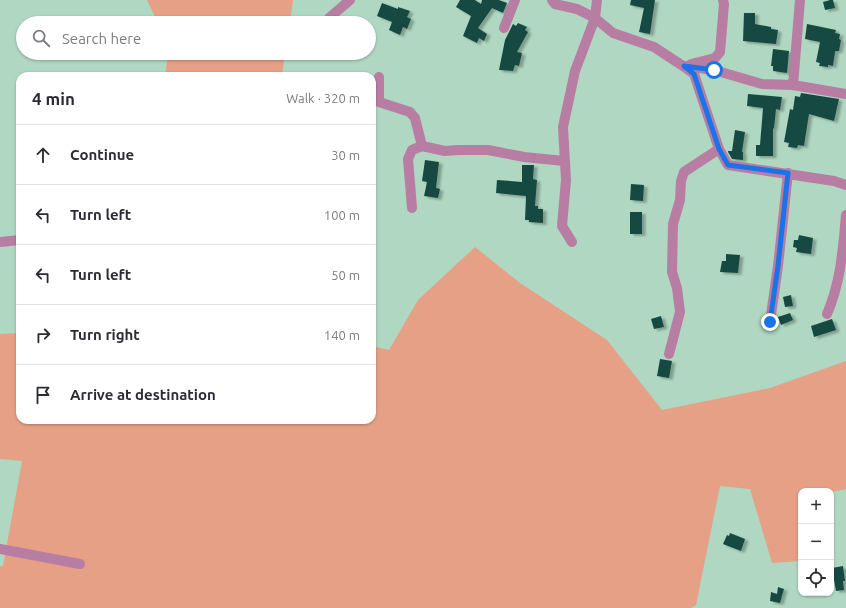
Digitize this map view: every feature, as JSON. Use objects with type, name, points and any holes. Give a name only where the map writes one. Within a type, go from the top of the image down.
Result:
[{"type":"street","points":[[331,16],[350,0]]},
{"type":"street","points":[[504,28],[515,0]]},
{"type":"street","points":[[552,0],[555,4],[575,4],[613,33],[654,48],[684,66],[694,74],[719,149],[728,165],[788,173],[815,179],[834,180],[846,185]]},
{"type":"street","points":[[572,242],[562,226],[566,192],[563,127],[582,49],[595,18],[597,0]]},
{"type":"street","points":[[684,66],[715,58],[720,52],[724,4],[723,0]]},
{"type":"street","points":[[793,85],[800,0]]},
{"type":"street","points":[[684,66],[714,70],[762,84],[793,85],[846,94]]},
{"type":"street","points":[[379,77],[379,102],[410,112],[415,118],[422,146]]},
{"type":"street","points":[[412,208],[408,159],[412,150],[422,146],[433,150],[488,150],[524,157],[564,160]]},
{"type":"street","points":[[669,354],[680,312],[677,288],[672,272],[673,224],[680,200],[681,181],[684,172],[719,149]]},
{"type":"street","points":[[770,322],[778,266],[788,173]]},
{"type":"street","points":[[828,314],[834,299],[842,260],[846,215]]},
{"type":"street","points":[[0,242],[16,240]]},
{"type":"street","points":[[0,550],[80,564]]},
{"type":"shaded area","points":[[147,0],[293,0],[291,16],[155,16]]},
{"type":"shaded area","points":[[167,60],[284,60],[283,72],[166,72]]},
{"type":"shaded area","points":[[475,247],[520,283],[607,340],[662,410],[770,388],[846,361],[846,489],[834,491],[834,488],[798,488],[798,561],[772,563],[750,489],[720,486],[696,605],[691,608],[0,608],[0,566],[3,566],[22,461],[0,459],[0,334],[16,333],[16,424],[376,424],[376,347],[389,350],[418,300]]},
{"type":"building","points":[[460,0],[475,0],[481,4],[482,0],[499,0],[507,3],[503,13],[492,8],[478,28],[487,34],[484,41],[479,38],[477,43],[463,36],[471,16],[456,7]]},
{"type":"building","points":[[631,0],[655,0],[650,34],[639,32],[644,8],[630,5]]},
{"type":"building","points":[[833,0],[835,8],[825,10],[823,2]]},
{"type":"building","points":[[382,3],[398,9],[398,7],[410,11],[407,17],[411,19],[407,29],[403,27],[400,35],[389,30],[392,22],[377,16]]},
{"type":"building","points":[[744,13],[755,13],[755,24],[778,30],[776,44],[743,41]]},
{"type":"building","points":[[518,23],[527,27],[525,30],[528,32],[517,52],[522,53],[519,66],[515,65],[513,71],[499,70],[505,40],[513,24],[516,26]]},
{"type":"building","points":[[807,24],[836,30],[835,33],[840,34],[839,39],[841,40],[839,51],[835,52],[833,66],[819,66],[820,63],[816,62],[820,42],[805,39]]},
{"type":"building","points":[[773,49],[789,51],[787,73],[773,71],[773,66],[771,66]]},
{"type":"building","points":[[801,93],[839,99],[834,121],[809,114],[804,146],[798,145],[797,148],[788,147],[789,143],[784,142],[790,109],[793,110],[795,96],[800,97]]},
{"type":"building","points":[[748,94],[782,97],[780,110],[776,109],[774,129],[773,128],[773,156],[756,156],[756,145],[760,145],[763,108],[747,106]]},
{"type":"building","points":[[735,130],[745,132],[742,152],[743,160],[732,159],[728,152],[732,151]]},
{"type":"building","points":[[425,160],[439,162],[436,188],[440,189],[438,198],[424,196],[427,182],[422,181]]},
{"type":"building","points":[[522,165],[534,165],[533,179],[537,180],[535,206],[538,206],[538,209],[543,209],[543,223],[529,222],[529,220],[525,220],[526,196],[496,193],[497,180],[522,182]]},
{"type":"building","points":[[631,184],[644,185],[643,201],[630,200]]},
{"type":"building","points":[[630,212],[642,212],[642,234],[630,234]]},
{"type":"building","points":[[799,235],[813,238],[811,254],[796,252],[797,248],[793,247],[794,240],[798,240]]},
{"type":"building","points":[[726,254],[740,255],[738,273],[720,272],[722,261],[726,261]]},
{"type":"building","points":[[791,295],[793,306],[785,307],[783,297]]},
{"type":"building","points":[[790,313],[793,320],[781,325],[778,317]]},
{"type":"building","points":[[661,316],[664,327],[654,329],[651,319]]},
{"type":"building","points":[[832,319],[836,330],[814,337],[811,326]]},
{"type":"building","points":[[660,359],[672,361],[669,378],[657,376]]},
{"type":"building","points":[[730,533],[745,539],[741,551],[723,544],[727,535],[729,536]]},
{"type":"building","points":[[843,566],[845,581],[843,581],[844,590],[836,591],[834,568]]},
{"type":"building","points":[[778,587],[784,589],[780,603],[770,601],[771,592],[777,594]]},
{"type":"route","points":[[714,70],[684,66],[694,74],[719,149],[728,165],[788,173],[778,266],[770,322]]}]
